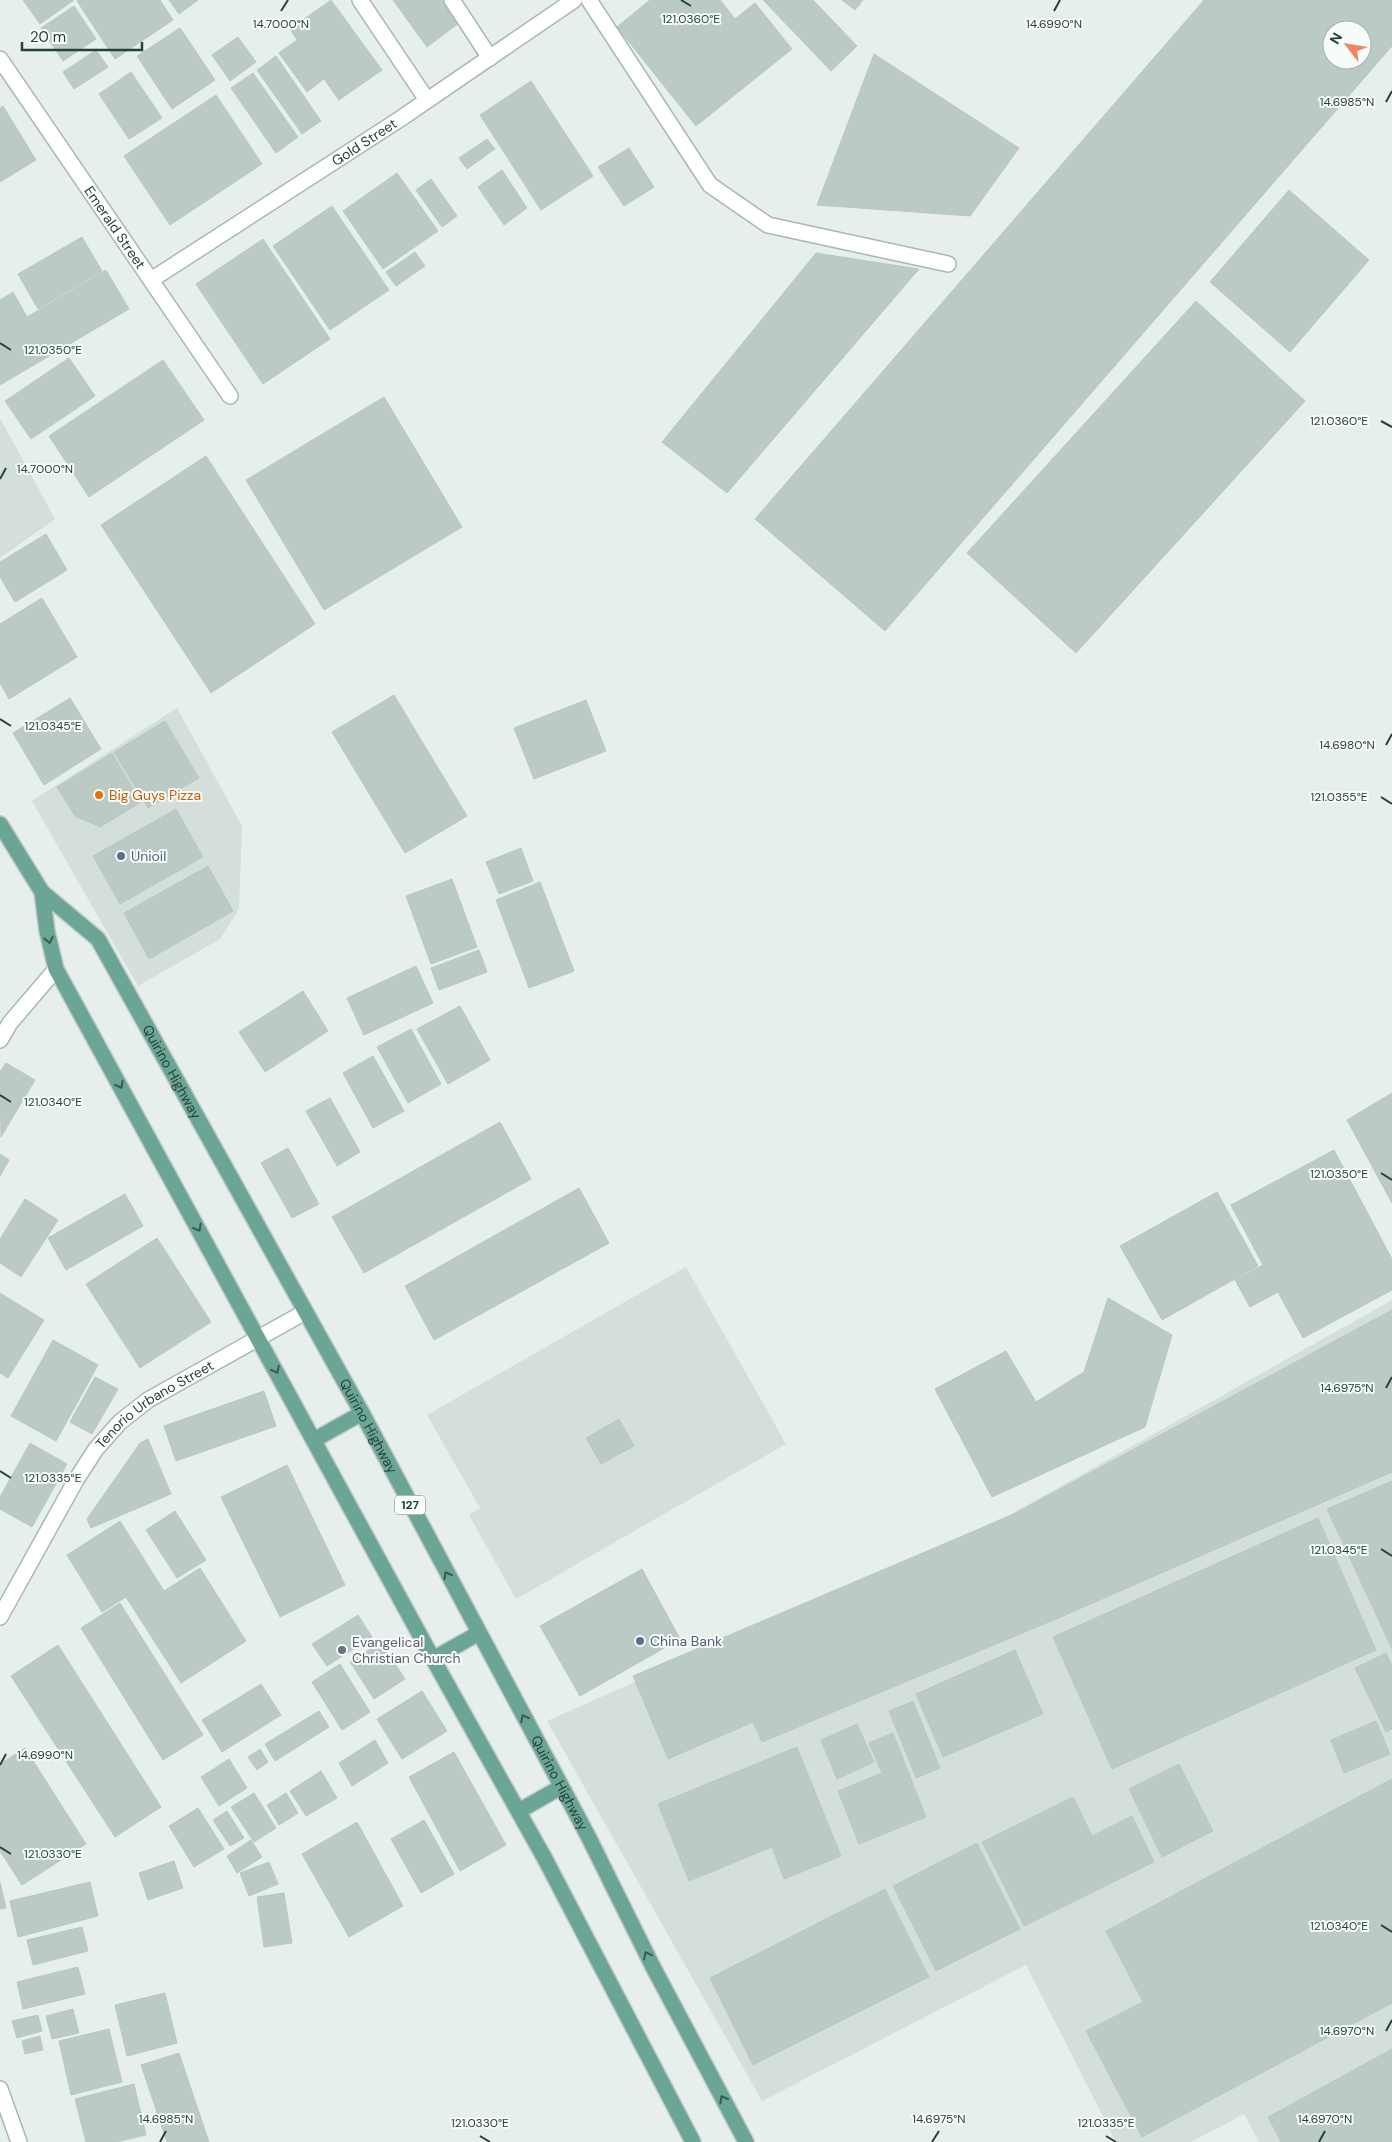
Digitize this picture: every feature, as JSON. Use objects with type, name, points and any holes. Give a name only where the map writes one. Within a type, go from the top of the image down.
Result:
[{"type":"main road","name":"Quirino Highway","points":[[0,824],[42,892],[98,939],[362,1414],[588,1836],[652,1966],[746,2142]]},
{"type":"main road","name":"Quirino Highway","points":[[42,892],[47,931],[56,969],[433,1659],[519,1811],[693,2142]]},
{"type":"main road","points":[[314,1440],[362,1414]]},
{"type":"main road","points":[[433,1659],[479,1633]]},
{"type":"main road","points":[[519,1811],[561,1787]]},
{"type":"street","points":[[360,0],[427,100]]},
{"type":"street","points":[[452,0],[490,58]]},
{"type":"street","name":"Gold Street","points":[[151,280],[427,100],[574,0]]},
{"type":"street","points":[[589,0],[710,185],[768,225],[948,264]]},
{"type":"street","name":"Emerald Street","points":[[0,59],[230,396]]},
{"type":"street","points":[[0,1040],[10,1023],[56,969]]},
{"type":"street","name":"Tenorio Urbano Street","points":[[0,1617],[76,1480],[96,1449],[120,1422],[148,1400],[306,1312]]},
{"type":"street","points":[[0,2089],[19,2142]]},
{"type":"shaded area","points":[[0,418],[55,519],[0,558]]},
{"type":"shaded area","points":[[177,708],[242,826],[239,909],[220,939],[138,986],[32,801]]},
{"type":"shaded area","points":[[686,1267],[786,1444],[516,1599],[469,1515],[480,1508],[427,1415]]},
{"type":"shaded area","points":[[1392,1300],[1392,2142],[1259,2142],[1244,2114],[1191,2142],[1116,2142],[1026,1965],[762,2101],[547,1721],[1011,1514]]},
{"type":"building","points":[[23,0],[74,0],[40,24]]},
{"type":"building","points":[[160,0],[173,20],[115,59],[77,1]]},
{"type":"building","points":[[169,0],[198,0],[179,14]]},
{"type":"building","points":[[331,0],[382,70],[339,100],[324,79],[307,92],[279,53],[297,40],[290,29]]},
{"type":"building","points":[[393,0],[443,0],[459,23],[427,47]]},
{"type":"building","points":[[650,0],[720,0],[735,19],[755,3],[792,49],[696,126],[617,27]]},
{"type":"building","points":[[763,0],[813,0],[857,46],[831,71]]},
{"type":"building","points":[[842,0],[863,0],[855,10]]},
{"type":"building","points":[[1204,0],[1392,0],[1392,46],[1372,69],[1372,20],[1322,20],[1322,70],[1371,70],[885,631],[755,519]]},
{"type":"building","points":[[74,6],[96,39],[63,61],[41,28]]},
{"type":"building","points":[[180,28],[215,80],[172,109],[137,56]]},
{"type":"building","points":[[238,37],[256,62],[230,81],[212,55]]},
{"type":"building","points":[[96,50],[108,67],[74,89],[63,72]]},
{"type":"building","points":[[874,54],[1019,148],[970,216],[817,205]]},
{"type":"building","points":[[276,56],[321,121],[302,134],[257,70]]},
{"type":"building","points":[[131,72],[162,118],[129,139],[99,94]]},
{"type":"building","points":[[253,73],[298,137],[276,153],[231,88]]},
{"type":"building","points":[[531,81],[593,176],[541,210],[480,115]]},
{"type":"building","points":[[216,95],[262,164],[170,225],[124,156]]},
{"type":"building","points":[[3,106],[36,160],[0,182],[0,108]]},
{"type":"building","points":[[487,139],[495,149],[467,169],[459,158]]},
{"type":"building","points":[[629,148],[654,187],[624,206],[598,167]]},
{"type":"building","points":[[502,170],[527,208],[504,225],[478,187]]},
{"type":"building","points":[[397,173],[438,231],[383,269],[343,211]]},
{"type":"building","points":[[431,179],[457,216],[442,227],[416,190]]},
{"type":"building","points":[[1289,190],[1369,260],[1290,352],[1210,282]]},
{"type":"building","points":[[332,206],[389,290],[330,330],[273,246]]},
{"type":"building","points":[[82,237],[102,271],[38,309],[18,274]]},
{"type":"building","points":[[263,239],[330,339],[263,384],[196,284]]},
{"type":"building","points":[[415,252],[425,266],[396,286],[386,272]]},
{"type":"building","points":[[816,253],[919,269],[727,493],[662,442]]},
{"type":"building","points":[[106,270],[129,309],[0,385],[0,300],[13,292],[27,317]]},
{"type":"building","points":[[1196,301],[1305,401],[1076,653],[967,553]]},
{"type":"building","points":[[69,358],[95,396],[31,439],[5,401]]},
{"type":"building","points":[[163,360],[204,420],[89,497],[49,436]]},
{"type":"building","points":[[384,397],[462,527],[324,610],[246,480]]},
{"type":"building","points":[[206,456],[315,624],[211,693],[101,525]]},
{"type":"building","points":[[46,534],[67,570],[15,602],[0,577],[0,562]]},
{"type":"building","points":[[42,598],[77,657],[9,699],[0,683],[0,624]]},
{"type":"building","points":[[394,695],[467,816],[405,853],[332,732]]},
{"type":"building","points":[[70,698],[101,749],[44,785],[13,733]]},
{"type":"building","points":[[586,700],[606,751],[534,779],[514,728]]},
{"type":"building","points":[[165,721],[199,778],[148,808],[114,752]]},
{"type":"building","name":"Big Guys Pizza","points":[[112,753],[141,802],[100,827],[75,816],[57,787]]},
{"type":"building","points":[[176,809],[203,857],[120,904],[93,856]]},
{"type":"building","points":[[521,848],[533,881],[499,894],[486,862]]},
{"type":"building","points":[[208,866],[233,911],[149,959],[124,913]]},
{"type":"building","points":[[452,879],[477,947],[431,964],[406,896]]},
{"type":"building","points":[[540,882],[574,971],[529,988],[496,900]]},
{"type":"building","points":[[479,950],[487,972],[439,990],[431,968]]},
{"type":"building","points":[[416,966],[433,1003],[364,1035],[347,998]]},
{"type":"building","points":[[303,991],[328,1031],[265,1072],[239,1032]]},
{"type":"building","points":[[460,1006],[490,1060],[448,1084],[417,1029]]},
{"type":"building","points":[[411,1029],[441,1084],[408,1103],[377,1047]]},
{"type":"building","points":[[373,1056],[404,1111],[373,1128],[343,1073]]},
{"type":"building","points":[[6,1063],[35,1080],[1,1137],[0,1072]]},
{"type":"building","points":[[1392,1093],[1392,1203],[1347,1120]]},
{"type":"building","points":[[330,1098],[360,1152],[337,1166],[306,1111]]},
{"type":"building","points":[[500,1122],[531,1179],[364,1273],[332,1217]]},
{"type":"building","points":[[288,1148],[319,1204],[292,1218],[261,1163]]},
{"type":"building","points":[[1334,1150],[1392,1259],[1392,1290],[1303,1338],[1278,1292],[1250,1307],[1235,1280],[1263,1265],[1231,1205]]},
{"type":"building","points":[[0,1154],[9,1160],[0,1176]]},
{"type":"building","points":[[579,1188],[609,1243],[434,1340],[405,1286]]},
{"type":"building","points":[[1217,1192],[1258,1266],[1162,1320],[1120,1246]]},
{"type":"building","points":[[125,1194],[143,1226],[66,1270],[48,1238]]},
{"type":"building","points":[[25,1199],[58,1220],[21,1277],[0,1263],[0,1239]]},
{"type":"building","points":[[157,1238],[211,1322],[140,1368],[86,1284]]},
{"type":"building","points":[[0,1293],[44,1320],[8,1378],[0,1373]]},
{"type":"building","points":[[1108,1298],[1172,1335],[1145,1427],[992,1497],[935,1389],[1006,1351],[1036,1402],[1084,1372]]},
{"type":"building","points":[[1392,1310],[1392,1472],[1063,1616],[762,1742],[753,1722],[668,1759],[633,1676],[1012,1515]]},
{"type":"building","points":[[53,1340],[98,1365],[56,1441],[11,1416]]},
{"type":"building","points":[[95,1377],[118,1389],[92,1434],[70,1422]]},
{"type":"building","points":[[264,1391],[276,1426],[176,1461],[164,1426]]},
{"type":"building","points":[[619,1419],[634,1446],[601,1464],[586,1438]]},
{"type":"building","points":[[148,1439],[171,1494],[91,1528],[87,1519],[140,1443]]},
{"type":"building","points":[[30,1443],[67,1464],[32,1527],[0,1509],[0,1497]]},
{"type":"building","points":[[287,1465],[345,1585],[280,1617],[221,1497]]},
{"type":"building","points":[[1392,1481],[1392,1649],[1327,1509]]},
{"type":"building","points":[[175,1511],[206,1560],[177,1578],[146,1530]]},
{"type":"building","points":[[1318,1518],[1376,1650],[1112,1769],[1053,1637]]},
{"type":"building","points":[[120,1521],[164,1591],[200,1568],[246,1641],[181,1683],[126,1597],[102,1612],[67,1555]]},
{"type":"building","points":[[642,1569],[680,1639],[580,1696],[540,1626]]},
{"type":"building","points":[[120,1603],[203,1735],[163,1760],[81,1628]]},
{"type":"building","points":[[358,1615],[372,1637],[327,1666],[312,1644]]},
{"type":"building","points":[[381,1642],[405,1679],[374,1699],[350,1662]]},
{"type":"building","points":[[58,1645],[161,1807],[115,1837],[11,1676]]},
{"type":"building","points":[[1015,1650],[1043,1714],[943,1757],[916,1694]]},
{"type":"building","points":[[1386,1653],[1392,1666],[1392,1729],[1386,1732],[1355,1668]]},
{"type":"building","points":[[340,1664],[370,1712],[342,1730],[312,1682]]},
{"type":"building","points":[[261,1684],[281,1715],[222,1752],[202,1720]]},
{"type":"building","points":[[422,1691],[447,1731],[402,1759],[377,1719]]},
{"type":"building","points":[[913,1701],[940,1768],[916,1778],[889,1711]]},
{"type":"building","points":[[319,1711],[329,1727],[275,1761],[265,1744]]},
{"type":"building","points":[[1376,1721],[1390,1754],[1344,1773],[1331,1740]]},
{"type":"building","points":[[857,1724],[874,1762],[837,1779],[821,1740]]},
{"type":"building","points":[[893,1733],[926,1817],[859,1844],[838,1791],[882,1773],[869,1743]]},
{"type":"building","points":[[375,1740],[388,1763],[352,1786],[339,1763]]},
{"type":"building","points":[[797,1747],[841,1856],[784,1879],[772,1847],[689,1881],[658,1804]]},
{"type":"building","points":[[25,1748],[86,1844],[22,1885],[0,1851],[0,1764]]},
{"type":"building","points":[[260,1749],[268,1762],[257,1770],[248,1757]]},
{"type":"building","points":[[454,1752],[506,1845],[460,1871],[409,1777]]},
{"type":"building","points":[[229,1759],[247,1788],[219,1806],[201,1777]]},
{"type":"building","points":[[1179,1764],[1213,1831],[1162,1857],[1129,1789]]},
{"type":"building","points":[[321,1771],[337,1798],[306,1816],[290,1791]]},
{"type":"building","points":[[1392,1779],[1392,2003],[1142,2137],[1086,2031],[1143,2002],[1106,1931]]},
{"type":"building","points":[[254,1793],[276,1828],[254,1842],[231,1807]]},
{"type":"building","points":[[286,1793],[298,1813],[279,1825],[267,1805]]},
{"type":"building","points":[[1073,1797],[1092,1836],[1132,1816],[1154,1862],[1024,1926],[982,1842]]},
{"type":"building","points":[[198,1808],[224,1849],[194,1867],[169,1826]]},
{"type":"building","points":[[227,1811],[244,1838],[230,1846],[213,1820]]},
{"type":"building","points":[[424,1820],[454,1874],[421,1893],[391,1839]]},
{"type":"building","points":[[357,1822],[403,1906],[349,1937],[302,1854]]},
{"type":"building","points":[[251,1840],[262,1857],[237,1873],[227,1856]]},
{"type":"building","points":[[977,1843],[1020,1929],[936,1971],[893,1886]]},
{"type":"building","points":[[174,1861],[183,1888],[148,1900],[139,1873]]},
{"type":"building","points":[[269,1862],[278,1884],[249,1896],[240,1873]]},
{"type":"building","points":[[0,1882],[6,1908],[0,1909]]},
{"type":"building","points":[[90,1882],[98,1916],[18,1937],[10,1901]]},
{"type":"building","points":[[885,1889],[929,1977],[753,2065],[710,1978]]},
{"type":"building","points":[[284,1893],[292,1943],[264,1947],[257,1897]]},
{"type":"building","points":[[82,1927],[88,1951],[33,1965],[27,1940]]},
{"type":"building","points":[[78,1967],[85,1994],[23,2009],[17,1982]]},
{"type":"building","points":[[165,1993],[177,2043],[127,2056],[115,2005]]},
{"type":"building","points":[[73,2009],[79,2033],[52,2039],[46,2016]]},
{"type":"building","points":[[38,2015],[42,2031],[17,2038],[12,2021]]},
{"type":"building","points":[[109,2029],[122,2082],[71,2095],[59,2041]]},
{"type":"building","points":[[40,2036],[43,2050],[25,2054],[22,2041]]},
{"type":"building","points":[[1392,2049],[1392,2142],[1281,2142],[1268,2117]]},
{"type":"building","points":[[179,2053],[209,2142],[167,2142],[141,2065]]},
{"type":"building","points":[[134,2084],[146,2135],[116,2142],[86,2142],[75,2099]]},
{"type":"place","name":"Big Guys Pizza","points":[[99,795]]},
{"type":"place","name":"Unioil","points":[[121,856]]},
{"type":"place","name":"China Bank","points":[[640,1641]]},
{"type":"place","name":"Evangelical Christian Church","points":[[342,1650]]}]
